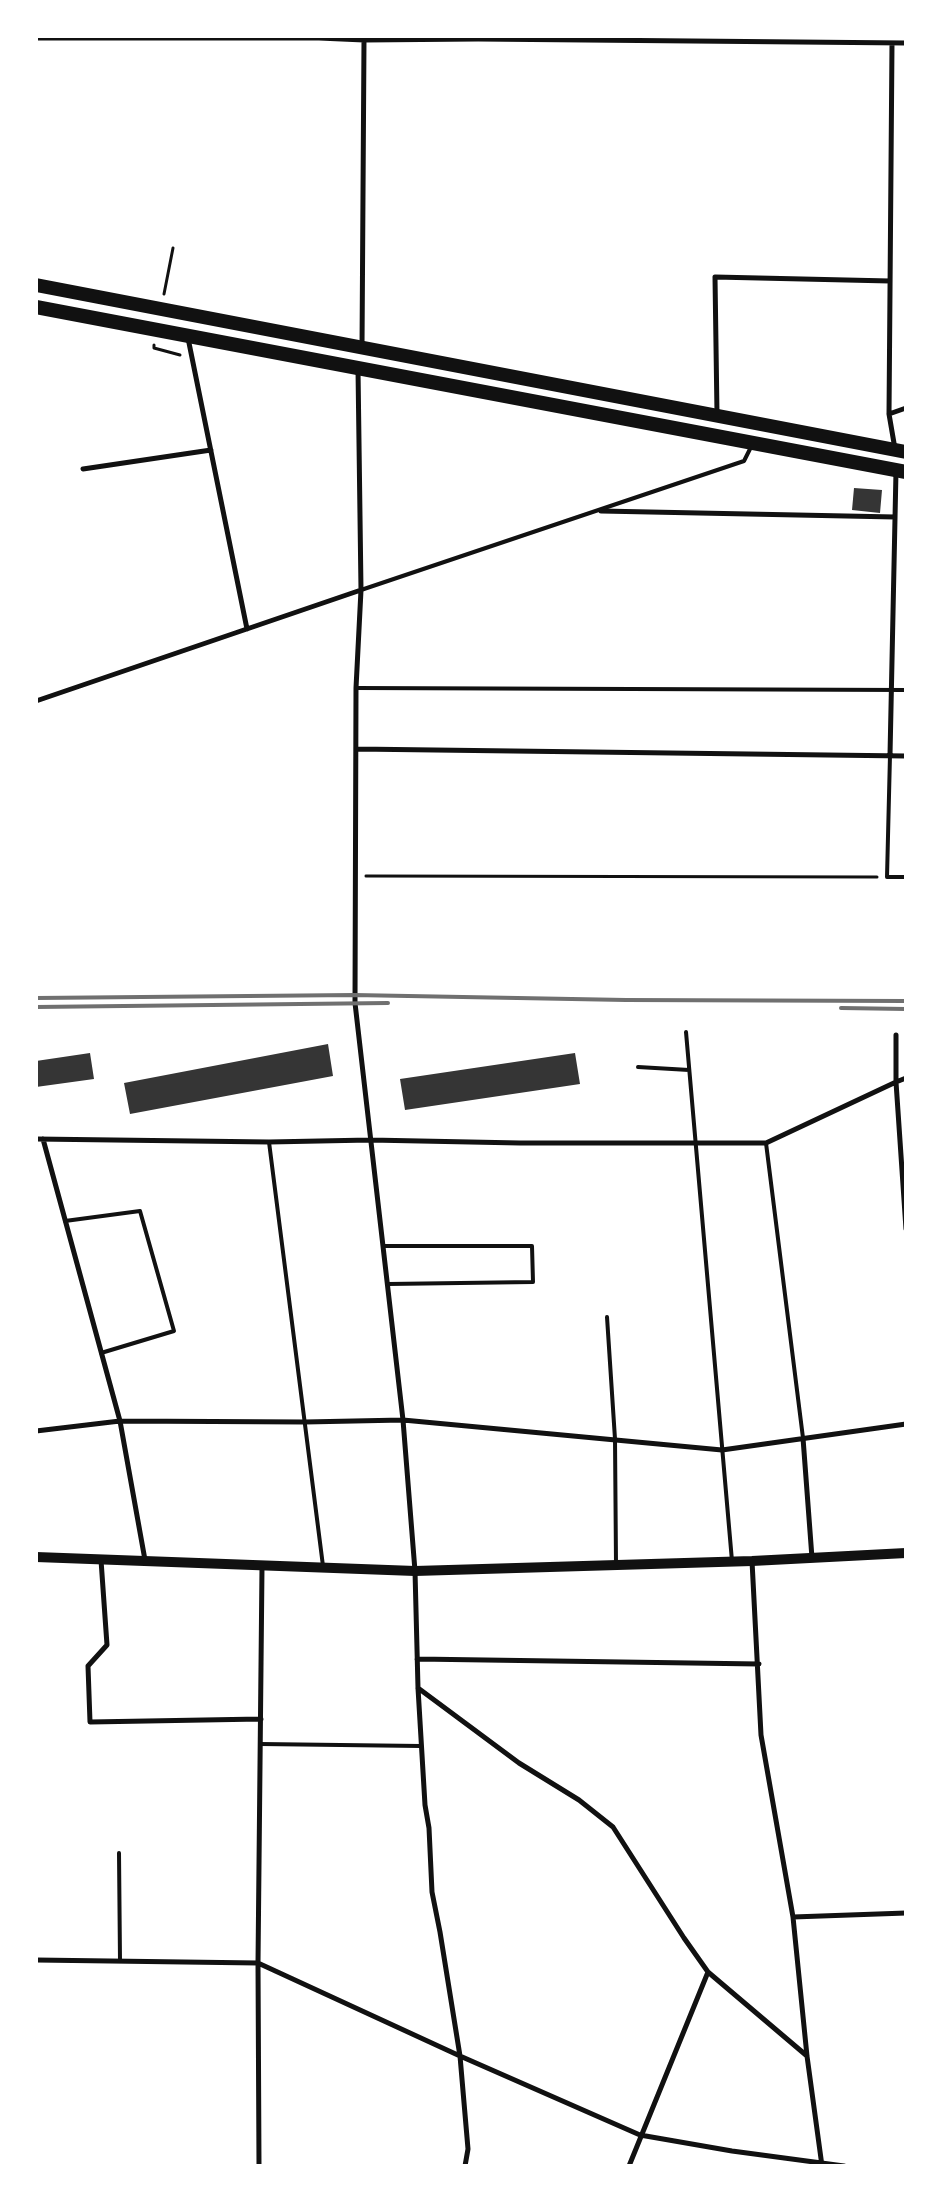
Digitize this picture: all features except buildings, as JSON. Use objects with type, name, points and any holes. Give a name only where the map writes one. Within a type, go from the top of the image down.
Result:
[{"type":"highway","points":[[36,285],[900,451]]},
{"type":"highway","points":[[36,307],[901,471]]},
{"type":"main road","points":[[36,1557],[145,1560],[262,1567],[415,1571],[752,1561],[906,1552]]},
{"type":"street","points":[[37,37],[319,37],[364,40],[478,37],[811,39],[906,43]]},
{"type":"street","points":[[362,348],[364,40]]},
{"type":"street","points":[[892,43],[889,414],[900,451]]},
{"type":"street","points":[[717,416],[715,278],[890,281]]},
{"type":"street","points":[[188,336],[247,629]]},
{"type":"street","points":[[358,368],[361,590],[356,688],[355,1003],[403,1420],[415,1571],[421,1746],[425,1805],[429,1828],[432,1892],[460,2056],[468,2150],[465,2166]]},
{"type":"street","points":[[889,414],[906,408]]},
{"type":"street","points":[[83,469],[211,450]]},
{"type":"street","points":[[890,755],[895,517],[901,471]]},
{"type":"street","points":[[601,511],[895,517]]},
{"type":"street","points":[[36,702],[361,590]]},
{"type":"street","points":[[356,749],[906,756]]},
{"type":"street","points":[[896,1035],[896,1082],[906,1228]]},
{"type":"street","points":[[36,1139],[270,1142],[370,1140],[520,1143],[766,1142],[906,1078]]},
{"type":"street","points":[[43,1139],[120,1421],[145,1560]]},
{"type":"street","points":[[36,1431],[120,1421],[305,1422],[403,1420],[722,1450],[906,1424]]},
{"type":"street","points":[[803,1438],[812,1558]]},
{"type":"street","points":[[101,1560],[107,1645],[88,1666],[90,1722],[261,1720]]},
{"type":"street","points":[[752,1561],[759,1664],[761,1735],[793,1916],[807,2056],[822,2164]]},
{"type":"street","points":[[259,2166],[258,1963],[262,1567]]},
{"type":"street","points":[[417,1659],[759,1664]]},
{"type":"street","points":[[418,1688],[518,1763],[579,1800],[613,1826],[684,1938],[708,1972],[807,2056]]},
{"type":"street","points":[[793,1916],[906,1913]]},
{"type":"street","points":[[36,1960],[258,1963],[460,2056],[640,2135],[732,2151],[844,2166]]},
{"type":"street","points":[[629,2166],[640,2135],[708,1972]]},
{"type":"lane","points":[[361,590],[601,511],[744,461],[752,444]]},
{"type":"lane","points":[[356,688],[906,690]]},
{"type":"lane","points":[[890,755],[887,877],[906,877]]},
{"type":"lane","points":[[686,1032],[732,1561]]},
{"type":"lane","points":[[638,1067],[689,1070]]},
{"type":"lane","points":[[270,1142],[323,1568]]},
{"type":"lane","points":[[766,1142],[803,1438]]},
{"type":"lane","points":[[65,1221],[140,1211],[174,1331],[101,1353]]},
{"type":"lane","points":[[383,1246],[532,1246],[533,1282],[388,1284]]},
{"type":"lane","points":[[606,1317],[615,1439],[616,1565]]},
{"type":"lane","points":[[260,1744],[421,1746]]},
{"type":"lane","points":[[119,1853],[120,1961]]},
{"type":"path","points":[[166,286],[173,248]]},
{"type":"path","points":[[154,348],[188,356]]},
{"type":"path","points":[[355,876],[887,877]]},
{"type":"railway","points":[[36,998],[354,995],[626,1000],[906,1001]]},
{"type":"railway","points":[[36,1007],[388,1003]]},
{"type":"railway","points":[[841,1008],[906,1009]]}]
